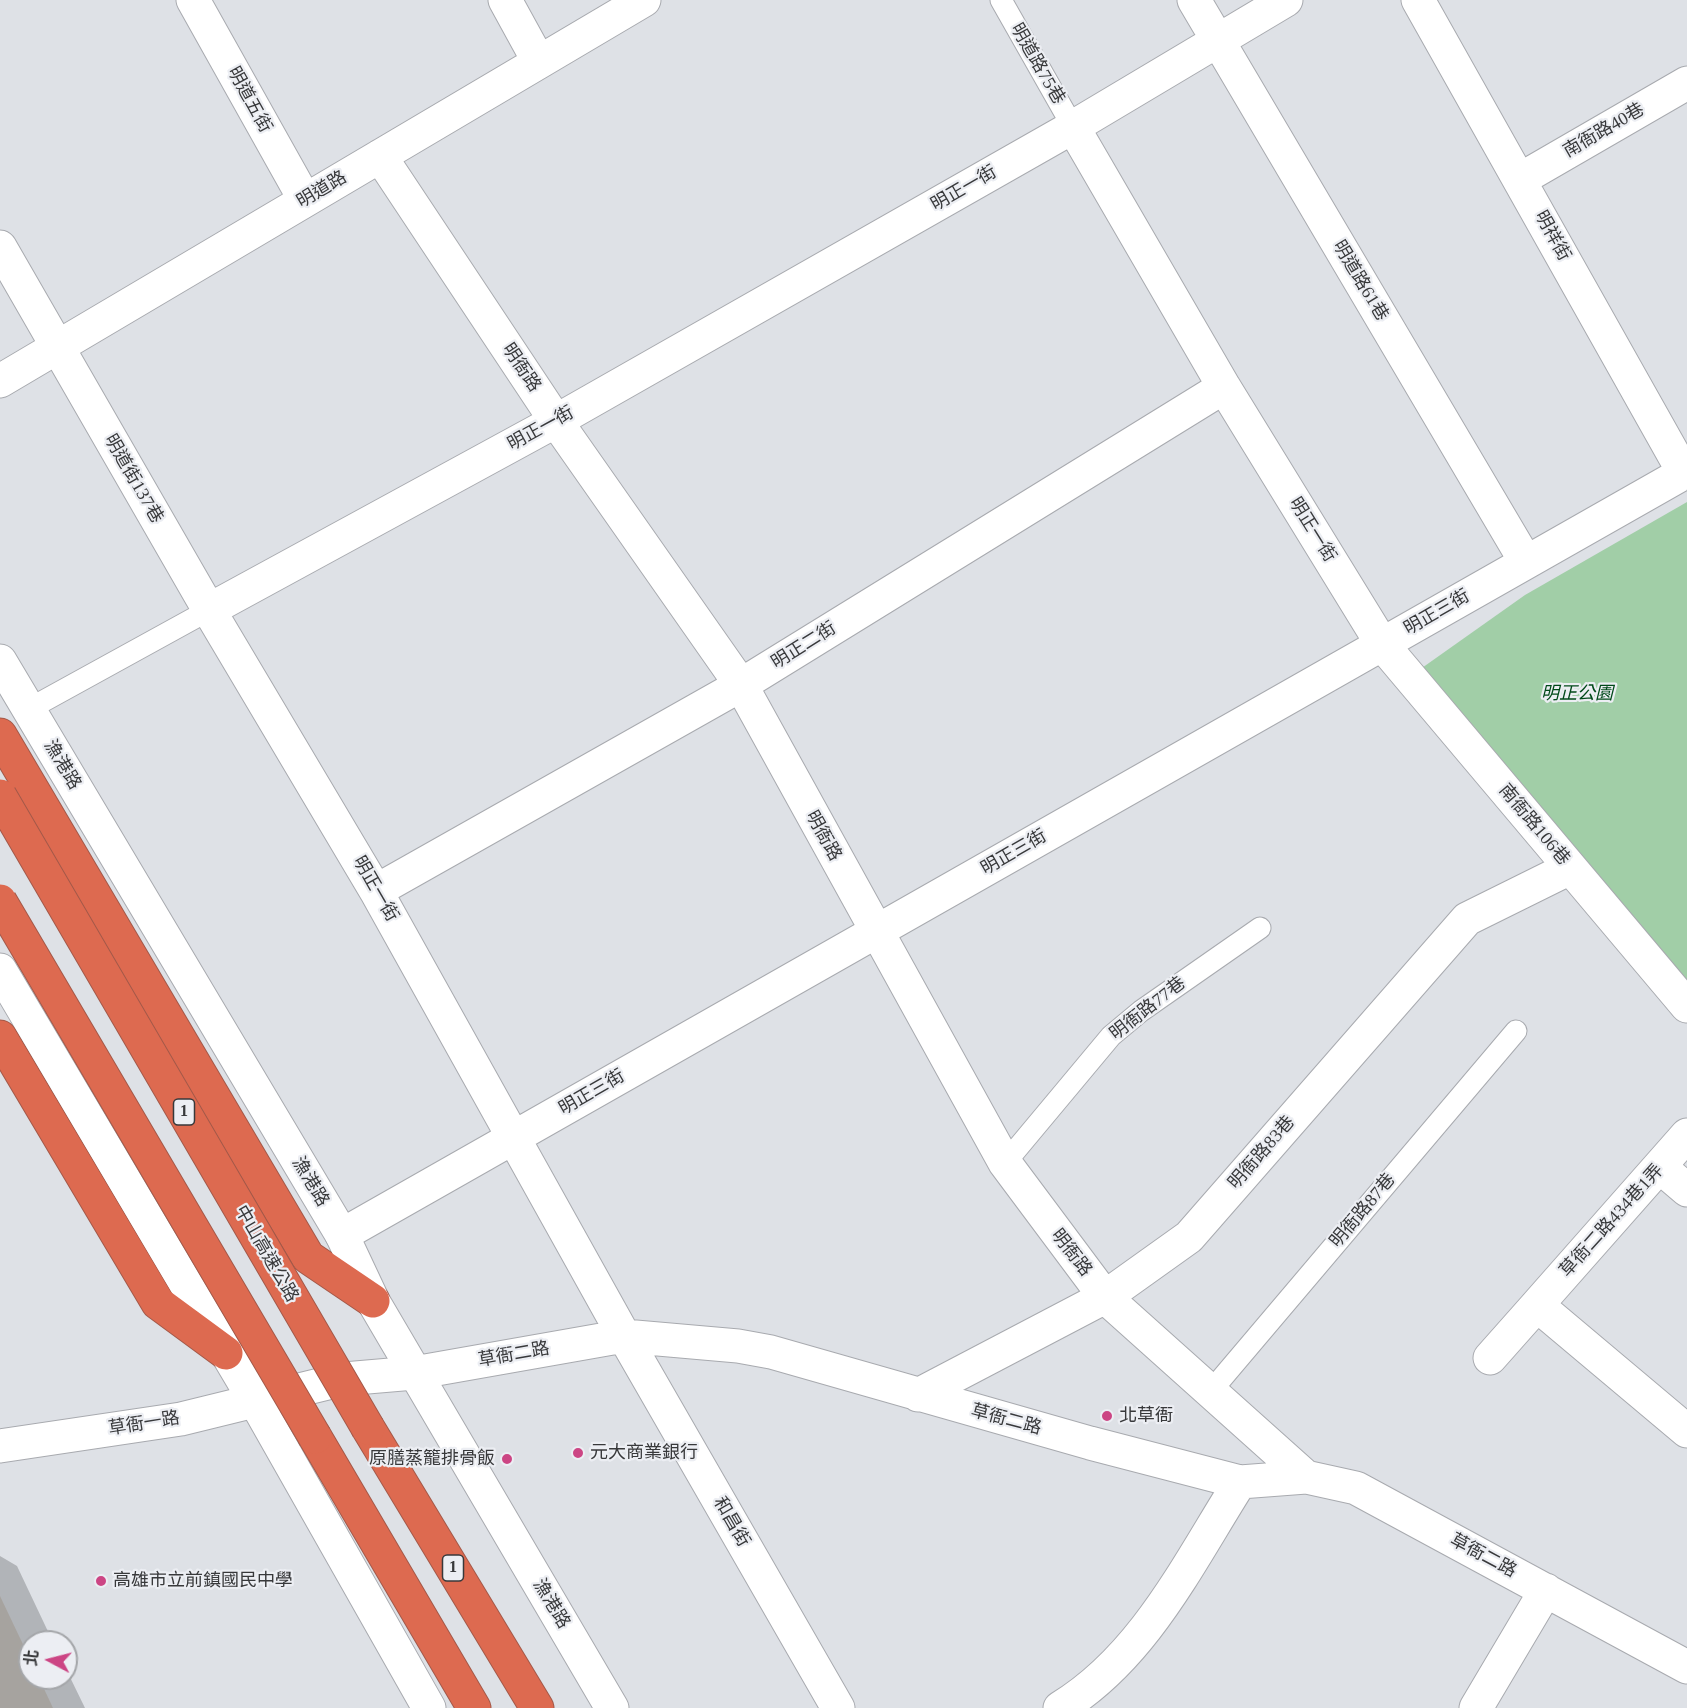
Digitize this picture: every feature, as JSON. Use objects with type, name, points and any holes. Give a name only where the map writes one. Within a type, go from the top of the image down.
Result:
[{"type":"highway","points":[[0,735],[308,1257],[373,1301]]},
{"type":"highway","name":"中山高速公路","points":[[0,796],[368,1428],[537,1708]]},
{"type":"highway","points":[[0,901],[474,1708]]},
{"type":"highway","points":[[0,1037],[158,1303],[226,1353]]},
{"type":"street","name":"明道五街","points":[[193,0],[305,200]]},
{"type":"street","points":[[505,0],[539,62]]},
{"type":"street","name":"明道路","points":[[0,381],[644,0]]},
{"type":"street","name":"明道路61巷","points":[[1194,0],[1526,562]]},
{"type":"street","points":[[1073,127],[1217,39],[1286,0]]},
{"type":"street","name":"明祥街","points":[[1418,0],[1685,472]]},
{"type":"street","name":"南衙路40巷","points":[[1521,179],[1687,82]]},
{"type":"street","name":"明正一街","points":[[624,1336],[376,891],[210,610],[556,421],[1073,127],[1224,387],[1382,644]]},
{"type":"street","name":"明衙路","points":[[380,156],[556,421],[741,685],[875,932],[1005,1163],[1105,1297],[1306,1477]]},
{"type":"street","name":"明道街137巷","points":[[0,247],[210,610]]},
{"type":"street","name":"明正二街","points":[[376,891],[741,685],[1224,387]]},
{"type":"street","name":"明正三街","points":[[342,1235],[1685,472]]},
{"type":"street","name":"南衙路106巷","points":[[1382,644],[1687,1006]]},
{"type":"street","name":"漁港路","points":[[0,661],[342,1235],[373,1301],[414,1373],[612,1708]]},
{"type":"street","name":"明衙路83巷","points":[[918,1395],[1105,1297],[1189,1238],[1467,919],[1570,868]]},
{"type":"street","points":[[0,970],[226,1353],[270,1396],[429,1708]]},
{"type":"street","name":"草衙二路434巷1弄","points":[[1490,1358],[1687,1135]]},
{"type":"street","points":[[1660,1167],[1687,1190]]},
{"type":"street","points":[[1537,1305],[1687,1431]]},
{"type":"street","name":"草衙二路","points":[[270,1396],[344,1379],[414,1373],[624,1336],[760,1350],[1240,1482],[1306,1477],[1356,1488],[1687,1666]]},
{"type":"street","name":"和昌街","points":[[624,1336],[838,1708]]},
{"type":"street","name":"草衙一路","points":[[0,1446],[181,1419],[270,1396]]},
{"type":"street","points":[[1060,1708],[1078,1697],[1142,1636],[1240,1482]]},
{"type":"street","points":[[1476,1708],[1546,1590]]},
{"type":"lane","name":"明道路75巷","points":[[1001,0],[1073,127]]},
{"type":"lane","points":[[29,709],[210,610]]},
{"type":"lane","name":"明衙路77巷","points":[[1005,1163],[1111,1035],[1141,1011],[1260,928]]},
{"type":"lane","name":"明衙路87巷","points":[[1211,1391],[1516,1031]]},
{"type":"green space","name":"明正公園","points":[[1687,502],[1687,986],[1412,675],[1525,595]]},
{"type":"building","points":[[0,1596],[18,1634],[18,1690],[45,1690],[53,1708],[0,1708]]},
{"type":"place","name":"北草衙","points":[[1107,1416]]},
{"type":"place","name":"元大商業銀行","points":[[578,1453]]},
{"type":"place","name":"原膳蒸籠排骨飯","points":[[507,1459]]},
{"type":"place","name":"高雄市立前鎮國民中學","points":[[101,1581]]}]
